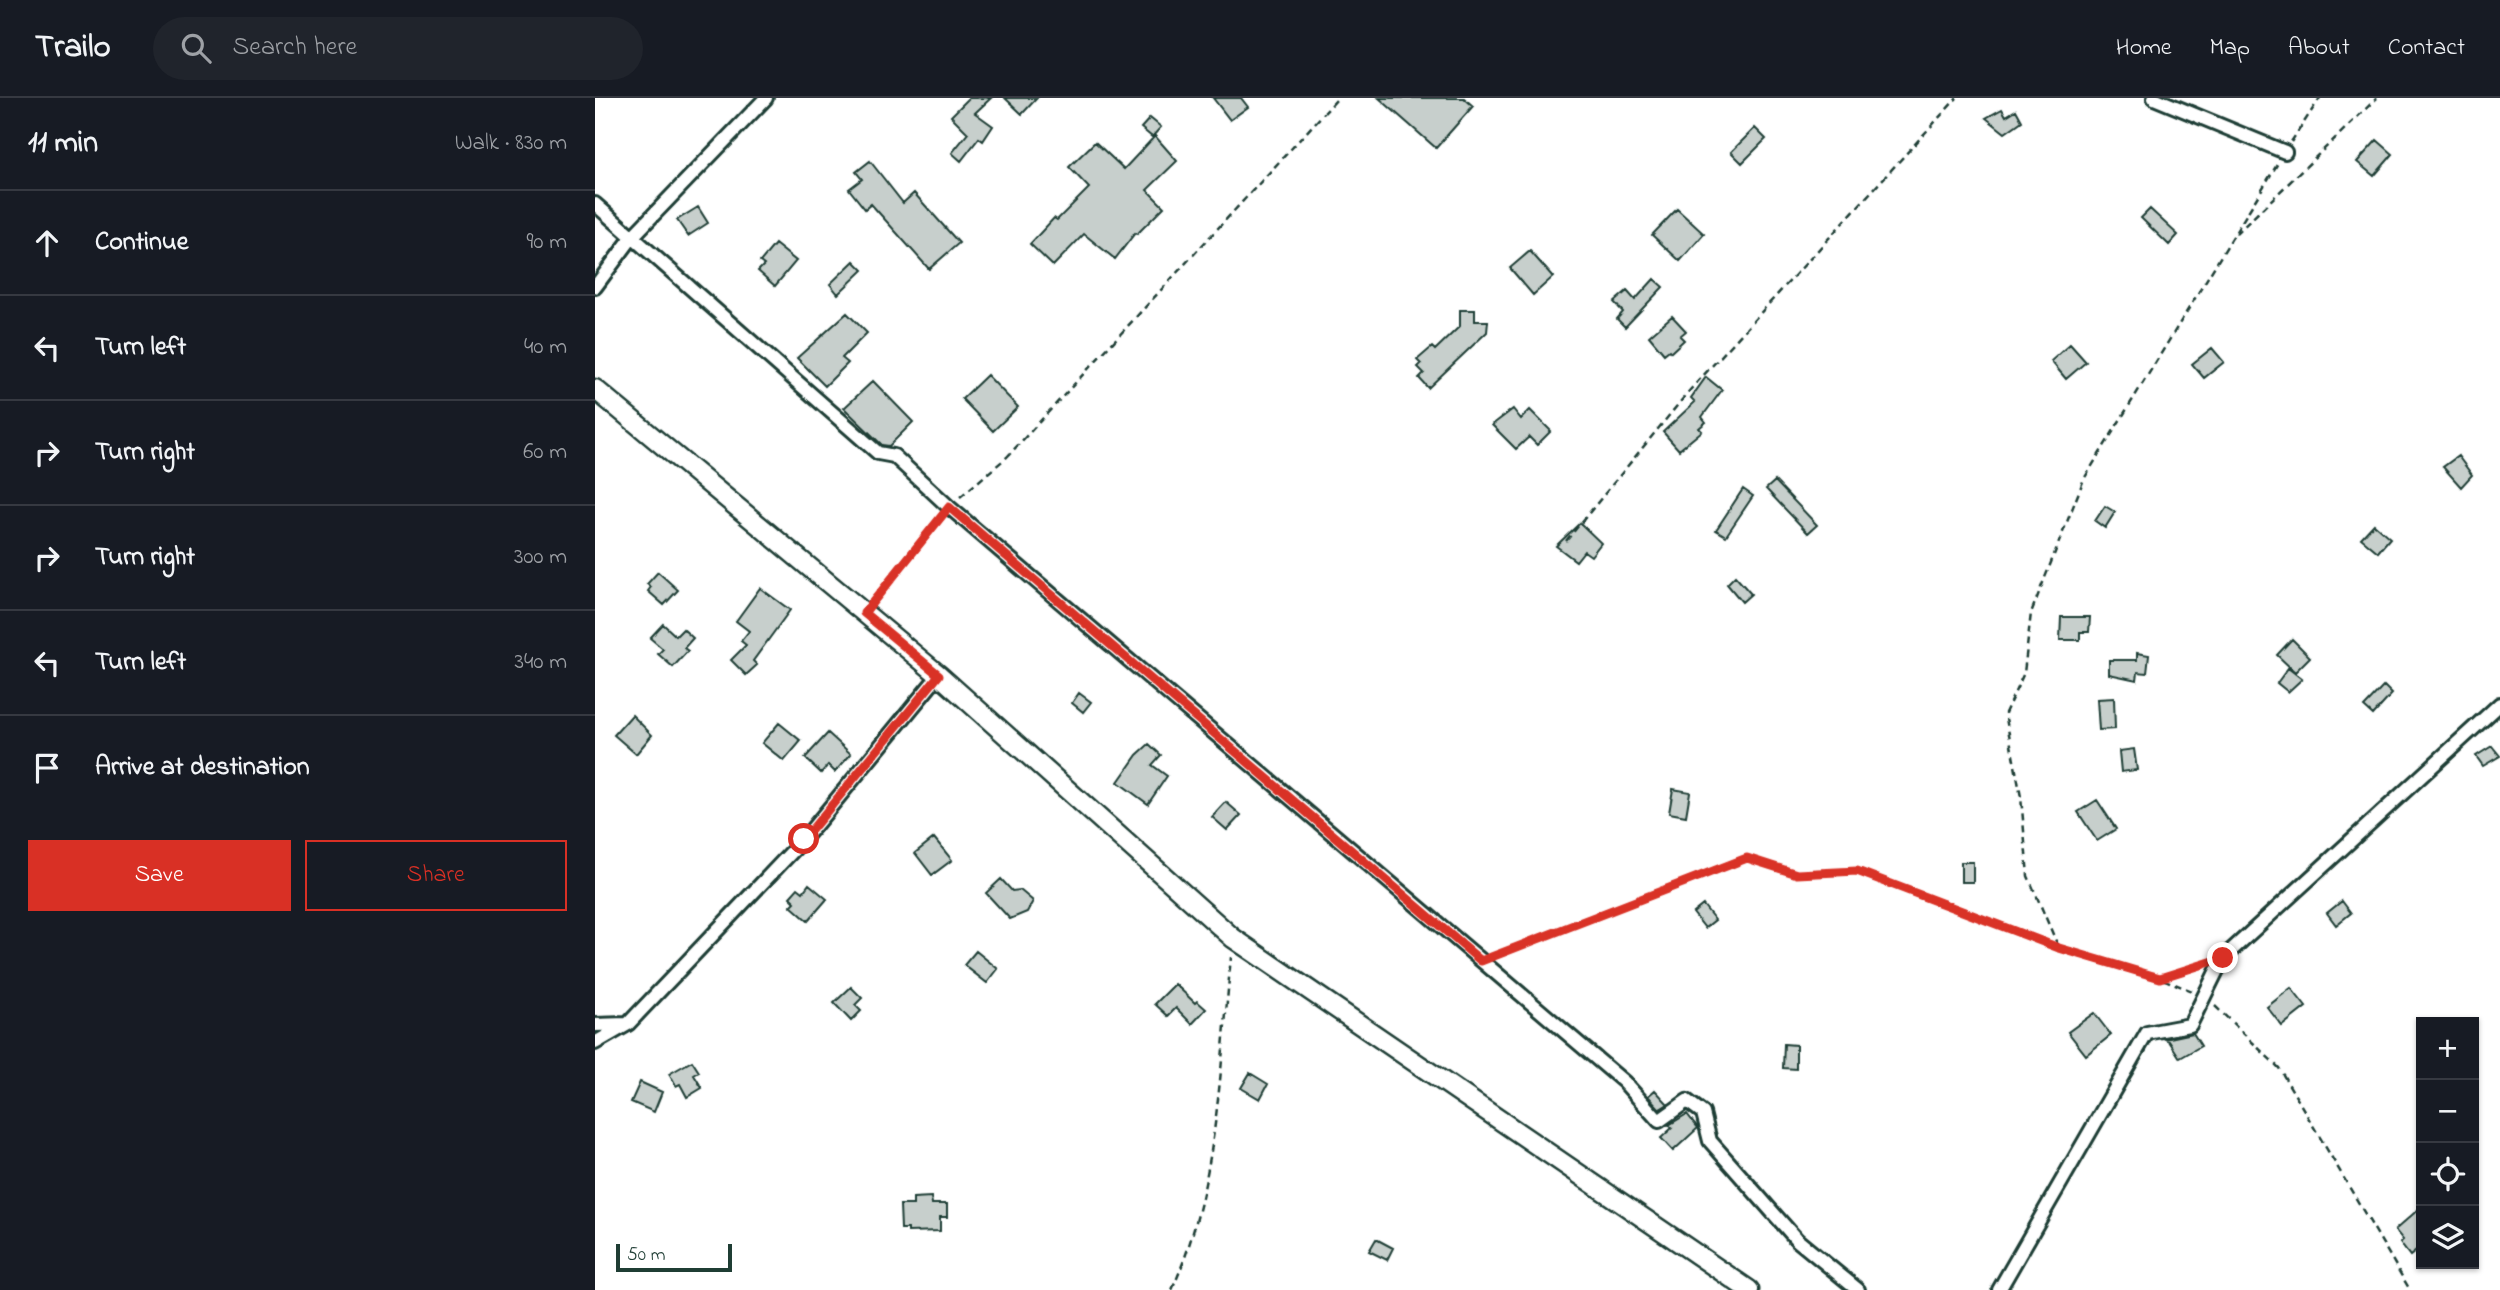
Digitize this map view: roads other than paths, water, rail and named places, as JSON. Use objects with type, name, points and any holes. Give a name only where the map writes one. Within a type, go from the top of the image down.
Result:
[{"type":"street","points":[[595,287],[633,236],[766,98]]},
{"type":"street","points":[[2154,98],[2285,152]]},
{"type":"street","points":[[595,204],[878,453],[894,456],[949,507],[1624,1082],[1659,1121],[1687,1101],[1703,1112],[1710,1141],[1797,1240],[1859,1290]]},
{"type":"street","points":[[595,389],[939,675],[1233,938],[1749,1290]]},
{"type":"street","points":[[595,1042],[628,1024],[804,839],[939,675]]},
{"type":"street","points":[[1999,1290],[2147,1033],[2190,1025],[2223,958],[2500,704]]},
{"type":"street","points":[[595,1025],[628,1024]]}]
